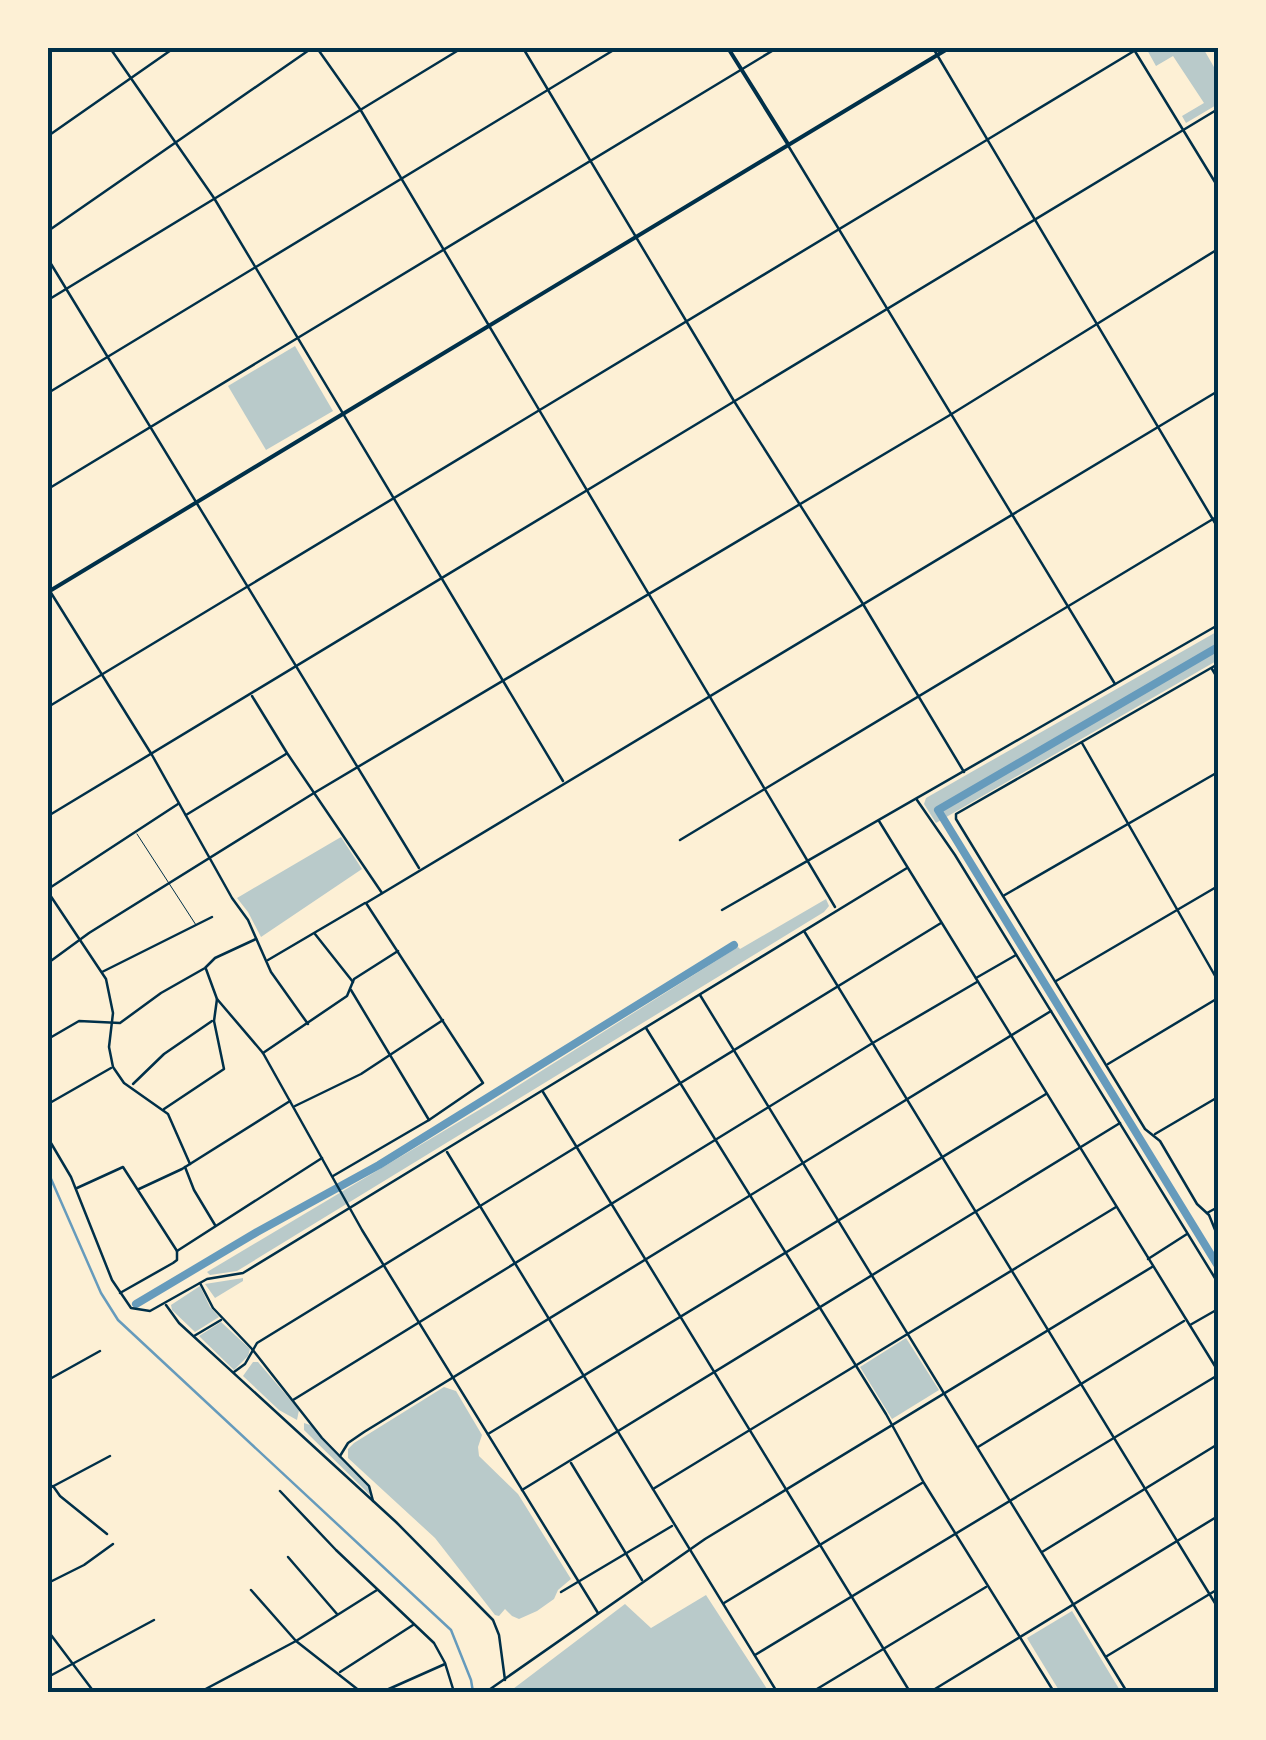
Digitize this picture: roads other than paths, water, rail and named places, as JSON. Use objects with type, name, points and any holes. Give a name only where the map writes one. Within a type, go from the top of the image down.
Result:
[{"type":"main road","points":[[728,48],[788,144]]},
{"type":"main road","points":[[48,590],[949,48]]},
{"type":"street","points":[[110,48],[214,198],[564,782]]},
{"type":"street","points":[[48,136],[174,48]]},
{"type":"street","points":[[48,231],[314,48],[360,109],[836,909]]},
{"type":"street","points":[[48,300],[462,48]]},
{"type":"street","points":[[523,48],[734,401],[864,604],[964,772]]},
{"type":"street","points":[[48,392],[617,48]]},
{"type":"street","points":[[48,490],[777,48]]},
{"type":"street","points":[[934,48],[1218,528]]},
{"type":"street","points":[[48,707],[1135,48],[1218,187]]},
{"type":"street","points":[[48,816],[1218,109]]},
{"type":"street","points":[[788,144],[1115,684]]},
{"type":"street","points":[[48,963],[79,939],[314,793],[950,415],[1218,249]]},
{"type":"street","points":[[48,259],[420,870]]},
{"type":"street","points":[[266,961],[1218,391]]},
{"type":"street","points":[[680,840],[1218,516]]},
{"type":"street","points":[[48,590],[152,755],[257,938],[266,961],[308,1024]]},
{"type":"street","points":[[722,910],[1218,625]]},
{"type":"street","points":[[1218,664],[956,814],[956,820],[1145,1128],[1154,1134],[1197,1204],[1207,1213],[1218,1237]]},
{"type":"street","points":[[1212,668],[1218,679]]},
{"type":"street","points":[[252,695],[382,893]]},
{"type":"street","points":[[1081,741],[1218,981]]},
{"type":"street","points":[[185,815],[287,753]]},
{"type":"street","points":[[1004,896],[1218,772]]},
{"type":"street","points":[[916,799],[956,855],[1218,1283]]},
{"type":"street","points":[[180,803],[48,890],[108,987],[113,1068],[121,1080],[164,1110],[174,1123],[194,1190],[216,1226]]},
{"type":"street","points":[[754,1656],[1218,1373],[879,822]]},
{"type":"street","points":[[48,1138],[126,1304],[138,1311],[150,1311],[210,1278],[243,1273],[907,868]]},
{"type":"street","points":[[1056,981],[1218,886]]},
{"type":"street","points":[[335,1178],[483,1083],[366,902]]},
{"type":"street","points":[[102,972],[212,917]]},
{"type":"street","points":[[234,1372],[245,1364],[252,1349],[384,1264],[942,924]]},
{"type":"street","points":[[804,930],[1218,1608]]},
{"type":"street","points":[[314,933],[352,982]]},
{"type":"street","points":[[48,1039],[79,1021],[111,1024],[133,1016],[161,992],[205,968],[215,958],[257,938]]},
{"type":"street","points":[[263,1053],[347,996],[352,982],[400,950]]},
{"type":"street","points":[[294,1400],[1016,955]]},
{"type":"street","points":[[205,968],[217,999],[263,1053],[418,1322],[598,1614]]},
{"type":"street","points":[[350,989],[429,1120]]},
{"type":"street","points":[[699,994],[1127,1692]]},
{"type":"street","points":[[1107,1064],[1218,998]]},
{"type":"street","points":[[164,1110],[222,1072],[214,1021],[217,999]]},
{"type":"street","points":[[340,1456],[348,1443],[1051,1011]]},
{"type":"street","points":[[295,1106],[389,1057],[444,1019]]},
{"type":"street","points":[[130,1086],[164,1054],[214,1021]]},
{"type":"street","points":[[646,1027],[892,1424],[1051,1692]]},
{"type":"street","points":[[48,1104],[113,1068]]},
{"type":"street","points":[[542,1091],[910,1692]]},
{"type":"street","points":[[487,1434],[1046,1094]]},
{"type":"street","points":[[1154,1134],[1218,1097]]},
{"type":"street","points":[[139,1189],[187,1166],[291,1100]]},
{"type":"street","points":[[521,1490],[1120,1123]]},
{"type":"street","points":[[445,1150],[776,1692]]},
{"type":"street","points":[[177,1251],[323,1157]]},
{"type":"street","points":[[75,1189],[123,1168],[177,1251],[178,1260],[174,1263],[120,1293]]},
{"type":"street","points":[[652,1490],[1116,1207]]},
{"type":"street","points":[[1207,1213],[1218,1207]]},
{"type":"street","points":[[1148,1259],[1189,1233]]},
{"type":"street","points":[[486,1692],[498,1688],[690,1550],[1152,1267]]},
{"type":"street","points":[[200,1283],[222,1319],[370,1488],[374,1503]]},
{"type":"street","points":[[165,1304],[194,1336],[457,1581],[496,1624],[505,1680]]},
{"type":"street","points":[[1190,1326],[1218,1309]]},
{"type":"street","points":[[194,1336],[222,1319]]},
{"type":"street","points":[[977,1448],[1185,1320]]},
{"type":"street","points":[[48,1380],[100,1350]]},
{"type":"street","points":[[1040,1553],[1218,1444]]},
{"type":"street","points":[[48,1489],[110,1456]]},
{"type":"street","points":[[570,1462],[644,1582]]},
{"type":"street","points":[[722,1604],[924,1483]]},
{"type":"street","points":[[53,1486],[107,1534]]},
{"type":"street","points":[[280,1491],[434,1644],[454,1692]]},
{"type":"street","points":[[930,1692],[1218,1516]]},
{"type":"street","points":[[562,1592],[674,1525]]},
{"type":"street","points":[[48,1584],[113,1544]]},
{"type":"street","points":[[288,1557],[338,1615]]},
{"type":"street","points":[[812,1692],[988,1586]]},
{"type":"street","points":[[200,1692],[296,1641],[378,1589]]},
{"type":"street","points":[[1106,1657],[1218,1589]]},
{"type":"street","points":[[251,1590],[296,1641],[361,1692]]},
{"type":"street","points":[[48,1677],[154,1620]]},
{"type":"street","points":[[339,1673],[414,1624]]},
{"type":"street","points":[[48,1630],[94,1692]]},
{"type":"street","points":[[386,1692],[445,1664]]},
{"type":"lane","points":[[136,832],[196,925]]},
{"type":"waterway","points":[[1218,647],[938,810],[1218,1266]]},
{"type":"waterway","points":[[136,1304],[379,1165],[734,945]]},
{"type":"waterway","points":[[48,1172],[101,1293],[118,1320],[451,1630],[473,1692]]}]
